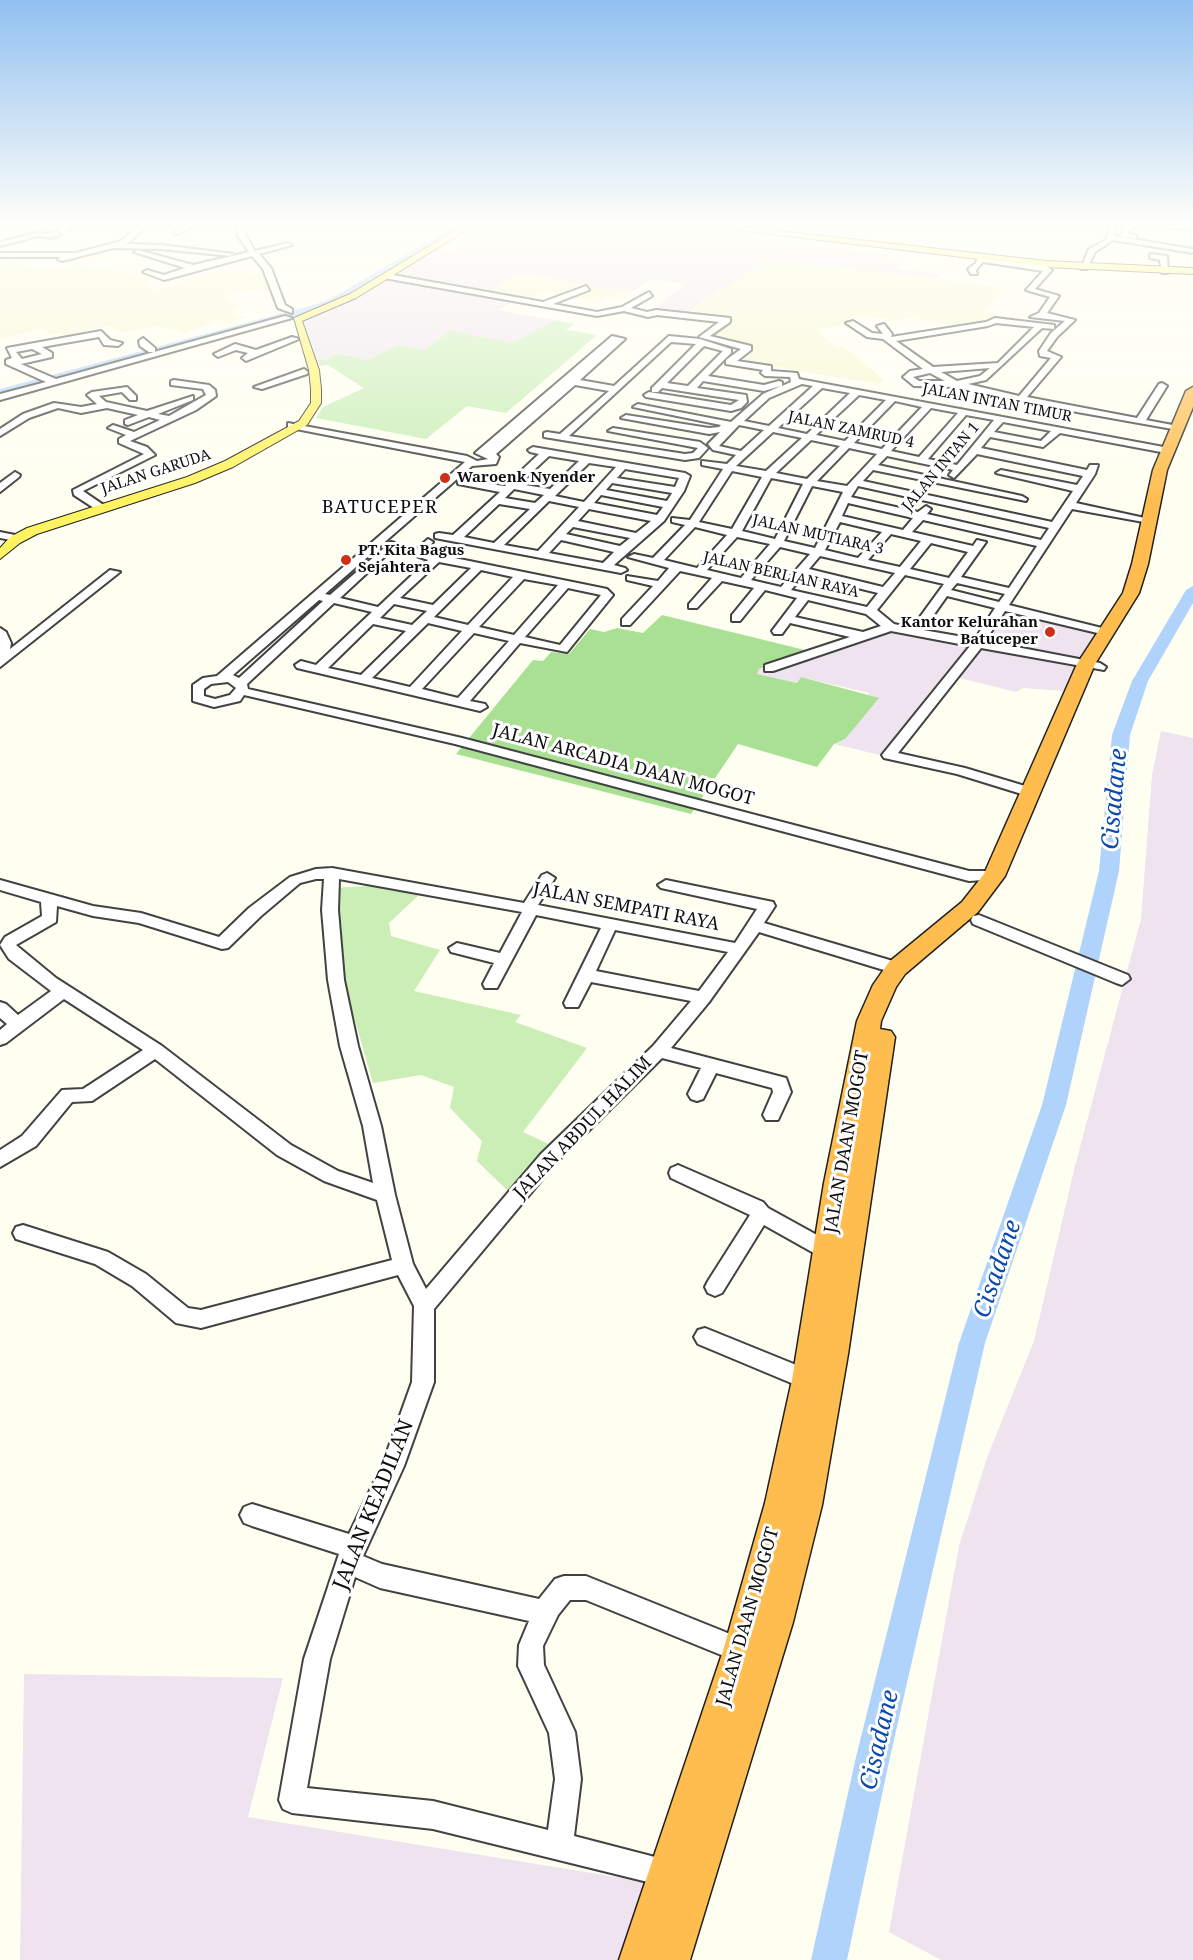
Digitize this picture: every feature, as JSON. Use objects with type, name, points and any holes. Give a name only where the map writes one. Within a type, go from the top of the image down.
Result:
[{"type":"highway","name":"JALAN DAAN MOGOT","points":[[640,1960],[741,1651],[782,1503],[808,1380],[828,1251],[847,1190],[883,1031],[892,1006],[916,972],[979,908],[1030,792],[1093,666],[1140,603],[1146,587],[1168,476],[1193,391]]},
{"type":"highway","name":"JALAN DAAN MOGOT","points":[[669,1960],[775,1622],[805,1505],[833,1354],[847,1190],[867,1027],[885,985],[897,968],[1009,883],[1093,666],[1108,631],[1131,593],[1166,450],[1184,420]]},
{"type":"main road","points":[[289,316],[304,372],[308,404],[297,424]]},
{"type":"main road","points":[[297,424],[316,403],[312,361],[297,320],[305,316]]},
{"type":"main road","name":"JALAN GARUDA","points":[[4,540],[23,530],[212,472],[297,424]]},
{"type":"main road","name":"JALAN GARUDA","points":[[0,555],[15,540],[32,531],[99,506]]},
{"type":"street","points":[[0,397],[51,380],[279,316]]},
{"type":"street","points":[[0,391],[91,372],[148,353],[220,340],[282,316]]},
{"type":"street","points":[[696,316],[727,320],[703,337],[748,348],[729,362],[768,369],[765,373],[794,375],[795,382]]},
{"type":"street","points":[[1012,316],[1034,316]]},
{"type":"street","points":[[1021,399],[1058,357],[1043,354],[1043,351],[1054,335],[1071,320],[1051,316]]},
{"type":"street","points":[[850,323],[870,335],[887,338],[988,324],[995,320],[1051,327]]},
{"type":"street","points":[[881,326],[888,334],[887,338]]},
{"type":"street","points":[[1000,365],[931,370],[913,373],[907,377],[917,384],[956,384],[977,380],[1000,365],[1040,326]]},
{"type":"street","points":[[7,363],[18,359],[8,348],[101,334],[107,343],[118,343]]},
{"type":"street","points":[[602,387],[616,389],[665,341],[686,335],[701,344],[728,351],[690,389]]},
{"type":"street","points":[[887,338],[931,370],[956,384],[1021,399],[1140,421],[1184,420]]},
{"type":"street","points":[[246,358],[295,339]]},
{"type":"street","points":[[297,424],[474,459],[491,454],[538,415],[573,380],[612,339],[621,339],[584,374],[573,380],[525,412],[474,459],[222,678],[207,681],[198,688],[198,698],[214,702],[239,690],[346,602],[460,483],[474,459]]},
{"type":"street","points":[[143,341],[142,344],[148,353]]},
{"type":"street","points":[[600,443],[646,395],[701,344]]},
{"type":"street","points":[[7,363],[49,355],[32,345]]},
{"type":"street","points":[[218,354],[235,347],[256,353]]},
{"type":"street","points":[[7,363],[51,380]]},
{"type":"street","points":[[701,378],[764,388],[771,388],[782,380],[711,368]]},
{"type":"street","points":[[963,368],[977,380]]},
{"type":"street","points":[[91,372],[102,385]]},
{"type":"street","points":[[259,387],[304,372]]},
{"type":"street","points":[[562,437],[615,390],[573,380]]},
{"type":"street","name":"JALAN ZAMRUD 4","points":[[743,454],[713,446],[766,396],[795,382],[821,384]]},
{"type":"street","points":[[99,506],[78,494],[78,490],[150,454],[144,449],[122,441],[170,419],[211,396],[210,390],[206,387],[174,383]]},
{"type":"street","points":[[622,383],[633,385]]},
{"type":"street","points":[[656,562],[693,523],[729,468],[821,384]]},
{"type":"street","name":"JALAN INTAN TIMUR","points":[[821,384],[1166,450]]},
{"type":"street","points":[[1140,421],[1162,386]]},
{"type":"street","points":[[104,405],[92,394],[123,389],[134,398]]},
{"type":"street","points":[[690,389],[743,397],[744,400],[738,406],[731,408],[646,395],[690,389]]},
{"type":"street","points":[[699,572],[736,532],[768,475],[858,391]]},
{"type":"street","points":[[16,392],[27,398]]},
{"type":"street","points":[[626,418],[709,432],[722,429],[726,423],[646,395]]},
{"type":"street","points":[[607,397],[619,399]]},
{"type":"street","points":[[128,422],[190,398]]},
{"type":"street","points":[[744,582],[779,541],[809,483],[893,398]]},
{"type":"street","points":[[0,433],[26,416],[53,405],[81,410],[104,405],[170,419]]},
{"type":"street","points":[[784,591],[820,550],[841,519],[850,491],[929,405]]},
{"type":"street","points":[[525,412],[538,415]]},
{"type":"street","points":[[921,460],[964,412]]},
{"type":"street","name":"JALAN INTAN 1","points":[[905,534],[1000,419]]},
{"type":"street","name":"JALAN ZAMRUD 4","points":[[737,422],[959,468]]},
{"type":"street","points":[[113,428],[135,435]]},
{"type":"street","points":[[987,434],[1043,444],[1058,430]]},
{"type":"street","points":[[547,435],[692,457],[703,448],[700,445],[613,431]]},
{"type":"street","points":[[533,450],[682,475],[685,478],[660,519],[622,550],[606,567]]},
{"type":"street","points":[[974,450],[1092,470],[977,645],[889,755],[960,771],[1030,792]]},
{"type":"street","points":[[455,540],[547,452]]},
{"type":"street","points":[[986,491],[1012,458]]},
{"type":"street","points":[[496,547],[587,459]]},
{"type":"street","points":[[706,463],[850,491],[933,500],[1055,526]]},
{"type":"street","points":[[541,555],[623,465]]},
{"type":"street","points":[[871,467],[1022,499]]},
{"type":"street","points":[[1001,472],[1080,489]]},
{"type":"street","points":[[0,489],[15,476]]},
{"type":"street","points":[[610,480],[679,491]]},
{"type":"street","points":[[1009,516],[1035,480]]},
{"type":"street","points":[[460,483],[505,492],[551,496],[660,519]]},
{"type":"street","points":[[850,491],[920,516],[1044,544]]},
{"type":"street","points":[[505,492],[538,507]]},
{"type":"street","points":[[598,492],[670,505]]},
{"type":"street","points":[[1069,505],[1149,520]]},
{"type":"street","name":"JALAN MUTIARA 3","points":[[676,519],[953,580],[1006,600]]},
{"type":"street","points":[[841,519],[976,550]]},
{"type":"street","points":[[570,523],[640,537]]},
{"type":"street","points":[[862,560],[888,530]]},
{"type":"street","points":[[914,633],[989,532]]},
{"type":"street","points":[[558,536],[622,550]]},
{"type":"street","points":[[425,619],[562,649],[607,595],[603,591],[417,554],[433,539],[455,540],[621,570]]},
{"type":"street","name":"JALAN BERLIAN RAYA","points":[[634,557],[870,611],[901,569],[928,539]]},
{"type":"street","points":[[319,669],[435,559]]},
{"type":"street","points":[[364,680],[478,567]]},
{"type":"street","points":[[626,622],[677,567]]},
{"type":"street","points":[[802,571],[885,591]]},
{"type":"street","points":[[1,662],[114,573]]},
{"type":"street","points":[[413,691],[521,575]]},
{"type":"street","points":[[693,606],[719,576]]},
{"type":"street","points":[[631,578],[661,585]]},
{"type":"street","points":[[461,702],[565,584]]},
{"type":"street","points":[[736,618],[762,586]]},
{"type":"street","points":[[944,592],[1006,600],[1043,615],[1108,631]]},
{"type":"street","points":[[315,596],[383,610],[435,609]]},
{"type":"street","points":[[778,631],[805,596]]},
{"type":"street","points":[[383,610],[416,629]]},
{"type":"street","points":[[870,611],[890,627],[914,633],[1093,666]]},
{"type":"street","points":[[787,619],[860,636]]},
{"type":"street","points":[[769,668],[890,627]]},
{"type":"street","points":[[0,632],[5,643],[1,662]]},
{"type":"street","points":[[301,664],[480,707]]},
{"type":"street","points":[[222,678],[239,690]]},
{"type":"street","name":"JALAN ARCADIA DAAN MOGOT","points":[[239,690],[457,741],[969,876],[994,876]]},
{"type":"street","name":"JALAN ARCADIA DAAN MOGOT","points":[[239,690],[311,719],[546,772],[949,880],[972,888],[979,908],[1042,947],[1122,979]]},
{"type":"street","name":"JALAN SEMPATI RAYA","points":[[49,898],[93,911],[141,918],[222,944],[233,936],[255,912],[295,880],[316,874],[332,873],[531,908],[740,949],[767,906],[666,885]]},
{"type":"street","name":"JALAN KEADILAN","points":[[332,873],[330,910],[336,980],[349,1046],[372,1125],[385,1195],[403,1265],[424,1306],[423,1382],[393,1466],[351,1554],[317,1659],[292,1800],[434,1815],[668,1873]]},
{"type":"street","points":[[491,984],[547,878]]},
{"type":"street","points":[[0,885],[49,898],[50,918],[8,945],[15,955],[64,991],[156,1050],[284,1150],[331,1176],[385,1195]]},
{"type":"street","points":[[572,1003],[611,923]]},
{"type":"street","points":[[755,926],[897,968]]},
{"type":"street","points":[[457,948],[504,960]]},
{"type":"street","name":"JALAN ABDUL HALIM","points":[[424,1306],[548,1159],[659,1051],[704,998],[740,949]]},
{"type":"street","points":[[586,975],[704,998]]},
{"type":"street","points":[[0,1039],[44,1003],[64,991]]},
{"type":"street","points":[[0,1008],[18,1025]]},
{"type":"street","points":[[0,1160],[28,1141],[68,1095],[86,1096],[156,1050]]},
{"type":"street","points":[[659,1051],[712,1063],[780,1083],[782,1092],[772,1114]]},
{"type":"street","points":[[697,1094],[712,1063]]},
{"type":"street","points":[[678,1173],[756,1208],[761,1214],[828,1251]]},
{"type":"street","points":[[715,1287],[761,1214]]},
{"type":"street","points":[[23,1233],[101,1258],[139,1280],[183,1317],[201,1319],[403,1265]]},
{"type":"street","points":[[705,1338],[808,1380]]},
{"type":"street","points":[[252,1515],[351,1554],[380,1576],[546,1613]]},
{"type":"street","points":[[559,1846],[568,1779],[562,1732],[531,1666],[531,1645],[546,1613],[564,1588],[586,1588],[741,1651]]},
{"type":"shaded area","points":[[535,316],[555,320],[512,343],[450,330],[424,350],[397,345],[369,360],[336,354],[327,360],[318,360],[302,318]]},
{"type":"shaded area","points":[[1004,611],[1095,633],[1063,691],[1023,688],[1016,692],[948,675],[884,756],[834,744],[845,739],[869,693],[801,677],[797,683],[756,674],[759,669],[871,628],[974,649]]},
{"type":"shaded area","points":[[1161,731],[1193,738],[1193,1960],[941,1960],[889,1932],[959,1546],[988,1455],[1034,1341],[1075,1166],[1141,919],[1152,775]]},
{"type":"shaded area","points":[[24,1674],[283,1678],[248,1817],[653,1883],[621,1960],[20,1960]]},
{"type":"green space","points":[[0,316],[247,317],[229,323],[219,320],[185,334],[160,326],[122,333],[107,326],[75,333],[77,336],[69,337],[61,333],[53,335],[41,329],[0,339]]},
{"type":"green space","points":[[701,316],[862,316],[852,318],[843,325],[815,329],[836,348],[844,347],[883,379],[880,384],[735,360],[752,348],[704,337],[728,321]]},
{"type":"green space","points":[[869,316],[995,316],[988,323],[972,327],[905,317],[903,321]]},
{"type":"green space","points":[[555,320],[574,324],[566,330],[597,335],[506,413],[467,406],[426,439],[316,418],[323,407],[364,388],[328,365],[320,366],[318,360],[327,360],[336,354],[369,360],[397,345],[424,350],[450,330],[512,343]]},
{"type":"green space","points":[[662,615],[809,651],[759,669],[757,674],[797,683],[801,677],[879,698],[845,739],[834,744],[817,767],[738,744],[691,814],[456,754],[533,660],[543,661],[551,652],[569,654],[590,629],[604,632],[617,628],[643,633]]},
{"type":"green space","points":[[369,886],[420,894],[389,923],[391,936],[440,950],[414,991],[521,1015],[515,1022],[587,1048],[523,1132],[557,1148],[513,1196],[477,1161],[482,1141],[450,1108],[454,1087],[421,1075],[373,1083],[328,926],[330,888]]},
{"type":"waterway","points":[[0,393],[282,316]]},
{"type":"waterway","name":"Cisadane","points":[[829,1960],[873,1757],[972,1343],[1054,1105],[1109,871],[1121,735],[1140,681],[1193,590]]},
{"type":"place","name":"Waroenk Nyender","points":[[445,478]]},
{"type":"place","name":"PT. Kita Bagus Sejahtera","points":[[346,560]]},
{"type":"place","name":"Kantor Kelurahan Batuceper","points":[[1050,632]]},
{"type":"district","name":"BATUCEPER","points":[[380,508]]}]
